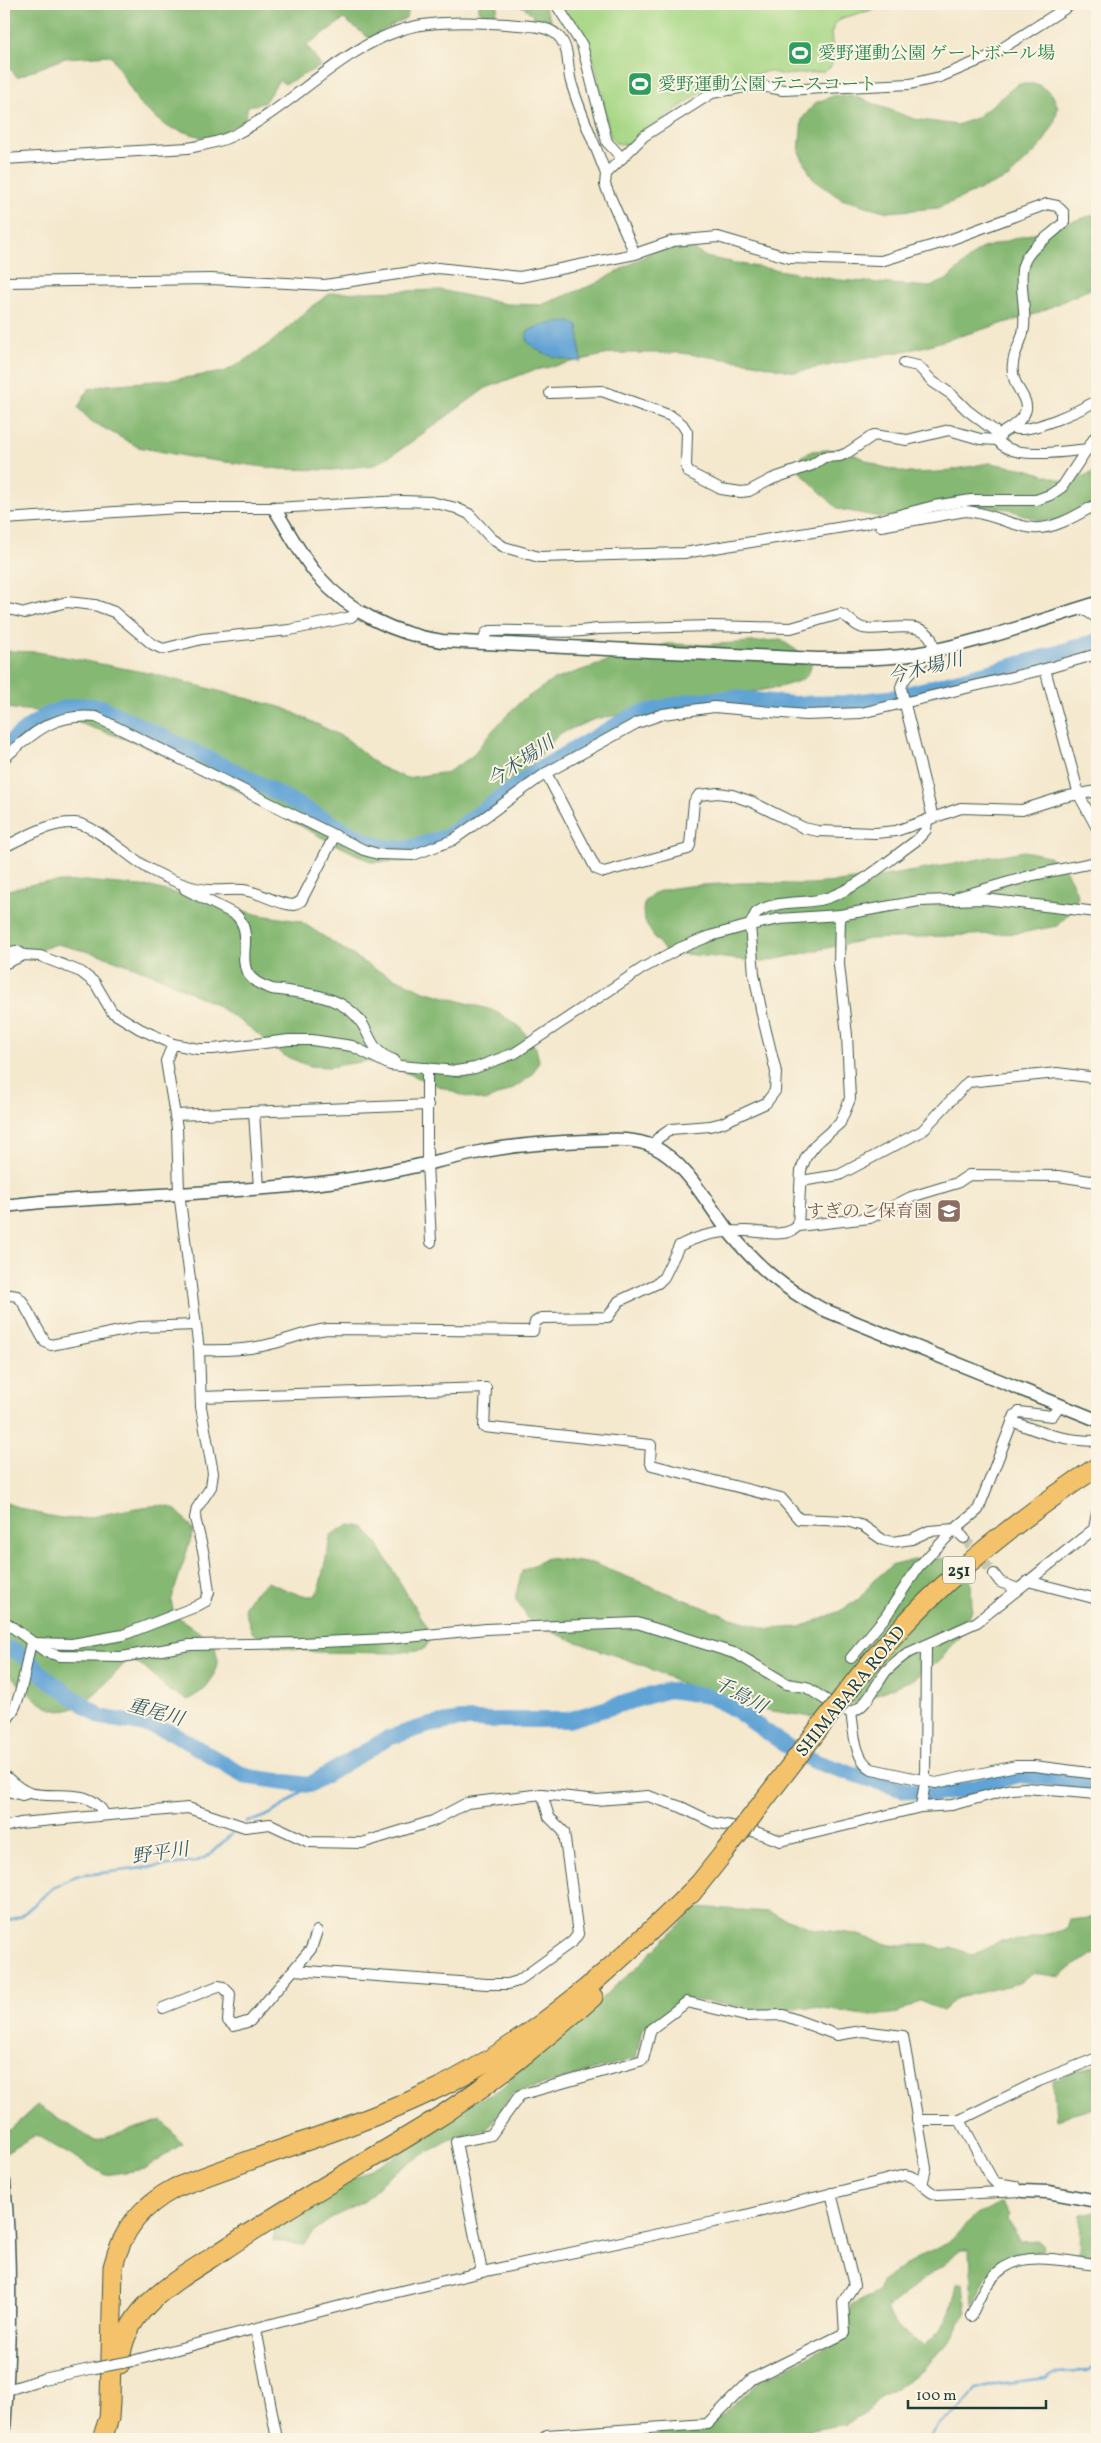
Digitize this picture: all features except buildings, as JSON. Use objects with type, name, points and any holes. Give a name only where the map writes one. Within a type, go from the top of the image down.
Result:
[{"type":"highway","name":"SHIMABARA ROAD","points":[[698,1885],[847,1704],[874,1655],[939,1588],[1019,1521],[1097,1467]]},
{"type":"highway","points":[[102,2439],[110,2402],[113,2267],[124,2234],[145,2207],[175,2188],[386,2111],[431,2092],[469,2071],[543,2021],[588,1986],[625,1955],[698,1885]]},
{"type":"highway","points":[[112,2439],[118,2419],[120,2353],[130,2326],[149,2302],[262,2224],[426,2126],[519,2060],[608,1984],[639,1954],[668,1923],[698,1885]]},
{"type":"street","points":[[556,4],[582,45],[607,142],[622,158]]},
{"type":"street","points":[[606,174],[644,136],[712,93],[756,85],[783,90],[910,84],[940,77],[990,56],[1072,4]]},
{"type":"street","points":[[4,160],[188,148],[208,144],[230,137],[254,124],[349,56],[400,30],[422,24],[504,24],[543,28],[558,35],[562,40],[568,56],[571,82],[606,174],[605,184],[635,254]]},
{"type":"street","points":[[4,282],[212,279],[325,285],[438,268],[520,277],[635,254],[673,241],[718,237],[790,258],[880,262],[944,242],[1047,204],[1057,206],[1064,213],[1064,222],[1041,242],[1022,270],[1025,310],[1024,328],[1023,338],[1013,362],[1013,372],[1026,407],[1021,419],[1013,428],[999,438],[980,439],[948,430],[907,440],[874,435],[840,456],[824,456],[812,465],[772,479],[749,491],[732,491],[710,484],[688,472],[686,466],[687,432],[682,424],[671,416],[602,391],[550,393]]},
{"type":"street","points":[[904,363],[918,366],[933,382],[951,394],[999,438],[1006,447],[1042,455],[1088,449]]},
{"type":"street","points":[[1013,428],[1026,428],[1041,424],[1097,401]]},
{"type":"street","points":[[4,518],[179,508],[274,508],[402,501],[431,502],[456,508],[469,514],[491,538],[504,547],[539,557],[684,553],[868,523],[934,506],[971,500],[1036,500],[1050,495],[1062,487],[1097,434]]},
{"type":"street","points":[[868,523],[880,526],[965,510],[977,511],[1032,528],[1063,521],[1097,504]]},
{"type":"street","points":[[274,508],[318,576],[358,611],[384,625],[415,637],[817,658],[861,658],[907,655],[931,651],[1097,603]]},
{"type":"street","points":[[4,608],[25,613],[67,602],[95,605],[114,612],[152,644],[163,649],[202,640],[290,630],[352,617],[358,611]]},
{"type":"street","points":[[1082,608],[1097,618]]},
{"type":"street","points":[[483,642],[486,633],[490,631],[519,629],[580,632],[597,629],[711,626],[791,628],[840,614],[861,628],[914,628],[931,638],[933,645],[931,651],[902,683],[903,698],[930,819],[926,830],[917,840],[850,887],[817,901],[762,908],[752,918],[750,925],[754,974],[776,1072],[775,1091],[766,1103],[722,1123],[710,1126],[671,1129],[657,1138],[654,1147]]},
{"type":"street","points":[[4,758],[39,728],[53,721],[66,717],[96,717],[364,850],[378,854],[413,855],[452,840],[546,773],[637,723],[663,714],[690,709],[739,708],[806,715],[861,713],[903,698],[1045,670],[1097,654]]},
{"type":"street","points":[[1045,670],[1079,795],[1097,828]]},
{"type":"street","points":[[546,773],[596,870],[604,872],[688,849],[690,846],[694,802],[699,795],[718,793],[732,795],[752,802],[804,828],[818,831],[896,831],[961,808],[1022,810],[1063,797],[1097,791]]},
{"type":"street","points":[[4,847],[28,834],[53,826],[82,824],[150,869],[181,883],[207,890],[244,890],[294,905],[301,901],[335,835]]},
{"type":"street","points":[[956,900],[961,895],[1033,875],[1097,862]]},
{"type":"street","points":[[181,883],[187,890],[236,915],[241,921],[244,928],[245,969],[250,978],[262,986],[272,989],[333,1000],[353,1012],[361,1022],[377,1051],[403,1066]]},
{"type":"street","points":[[4,953],[17,951],[24,955],[40,956],[56,961],[88,976],[95,983],[112,1012],[140,1029],[173,1044],[198,1049],[213,1049],[289,1040],[312,1040],[352,1046],[384,1064],[456,1071],[495,1062],[515,1053],[643,968],[710,936],[750,925],[779,919],[840,915],[891,904],[956,900],[984,899],[1097,912]]},
{"type":"street","points":[[199,1350],[234,1351],[274,1343],[312,1331],[328,1329],[533,1331],[535,1322],[542,1318],[608,1317],[619,1301],[658,1283],[664,1277],[679,1246],[704,1236],[729,1232],[744,1231],[780,1234],[794,1231],[798,1226],[801,1170],[806,1157],[817,1143],[840,1123],[850,1099],[847,1036],[839,965],[840,915]]},
{"type":"street","points":[[4,964],[24,955]]},
{"type":"street","points":[[31,1643],[72,1644],[123,1635],[188,1610],[206,1600],[209,1592],[204,1556],[195,1518],[198,1508],[211,1487],[213,1473],[201,1397],[199,1350],[179,1192],[175,1115],[166,1061],[173,1044]]},
{"type":"street","points":[[427,1068],[427,1163],[431,1242]]},
{"type":"street","points":[[801,1181],[839,1174],[922,1131],[968,1082],[1057,1073],[1097,1078]]},
{"type":"street","points":[[175,1115],[428,1105]]},
{"type":"street","points":[[254,1112],[259,1188]]},
{"type":"street","points":[[4,1206],[312,1184],[373,1176],[486,1151],[569,1142],[624,1139],[654,1147],[682,1169],[729,1232],[759,1266],[790,1292],[822,1309],[1097,1420]]},
{"type":"street","points":[[798,1226],[870,1218],[911,1197],[957,1183],[969,1175],[1058,1176],[1097,1182]]},
{"type":"street","points":[[4,1294],[17,1296],[22,1301],[45,1342],[51,1345],[140,1327],[195,1325]]},
{"type":"street","points":[[201,1397],[486,1388],[484,1427],[651,1444],[650,1461],[652,1465],[781,1498],[800,1519],[847,1521],[863,1526],[883,1540],[892,1542],[912,1539],[928,1530],[955,1529],[964,1538]]},
{"type":"street","points":[[851,1658],[886,1616],[918,1567],[955,1529],[978,1510],[1014,1415],[1019,1412],[1052,1416],[1060,1405]]},
{"type":"street","points":[[1012,1421],[1041,1433],[1074,1441],[1097,1441]]},
{"type":"street","points":[[4,1622],[46,1652],[60,1656],[122,1657],[190,1646],[339,1641],[486,1629],[637,1624],[737,1654],[787,1684],[806,1687],[840,1709],[847,1704],[861,1706],[886,1671],[896,1661],[977,1622],[1094,1529],[1097,1513]]},
{"type":"street","points":[[994,1574],[1000,1582],[1018,1589]]},
{"type":"street","points":[[1028,1581],[1097,1599]]},
{"type":"street","points":[[4,1723],[12,1714],[16,1703],[31,1643]]},
{"type":"street","points":[[921,1805],[925,1784],[926,1645]]},
{"type":"street","points":[[847,1704],[860,1758],[866,1766],[925,1784],[950,1781],[1016,1766],[1034,1766],[1097,1774]]},
{"type":"street","points":[[4,1775],[18,1787],[29,1792],[74,1795],[91,1799],[100,1806],[105,1816]]},
{"type":"street","points":[[4,1828],[20,1823],[188,1808],[240,1826],[270,1824],[310,1842],[362,1843],[433,1821],[467,1803],[542,1794],[598,1800],[648,1796],[682,1807],[714,1823],[747,1830],[781,1842],[921,1805],[952,1805],[1018,1788],[1097,1794]]},
{"type":"street","points":[[4,1790],[22,1795],[29,1792]]},
{"type":"street","points":[[294,1970],[487,1984],[508,1984],[518,1981],[573,1941],[578,1934],[564,1832],[548,1817],[542,1794]]},
{"type":"street","points":[[163,2008],[218,1986],[230,1994],[228,2021],[234,2026],[240,2026],[256,2014],[294,1970],[311,1949],[317,1931]]},
{"type":"street","points":[[482,2272],[456,2142],[491,2135],[520,2095],[644,2060],[651,2029],[687,2002],[745,2016],[783,2015],[837,2034],[862,2031],[903,2036],[926,2168],[922,2185]]},
{"type":"street","points":[[917,2120],[960,2120],[1039,2081],[1097,2058]]},
{"type":"street","points":[[960,2120],[992,2179],[996,2183],[1016,2186],[1022,2191]]},
{"type":"street","points":[[5,2391],[43,2379],[132,2361],[482,2272],[742,2216],[905,2175],[911,2175],[937,2195],[1022,2191],[1048,2192],[1097,2200]]},
{"type":"street","points":[[4,2182],[9,2232],[10,2315],[4,2432]]},
{"type":"street","points":[[543,2439],[547,2435],[707,2424],[752,2379],[845,2333],[843,2302],[854,2285],[831,2193]]},
{"type":"street","points":[[970,2316],[989,2282],[1010,2262],[1030,2257],[1097,2265]]},
{"type":"street","points":[[256,2328],[277,2439]]},
{"type":"green space","points":[[4,4],[411,4],[406,18],[369,38],[344,19],[307,45],[321,66],[285,84],[279,80],[264,103],[248,106],[245,120],[216,136],[201,137],[168,127],[140,105],[111,55],[65,58],[17,77],[4,61]]},
{"type":"green space","points":[[479,4],[498,4],[497,10],[492,17],[483,18],[483,13],[479,11]]},
{"type":"green space","points":[[507,4],[543,4],[552,23],[550,28],[530,23],[534,17],[524,7]]},
{"type":"green space","points":[[561,4],[894,4],[842,18],[835,24],[831,33],[834,61],[830,68],[822,72],[783,75],[768,71],[702,91],[628,145],[615,143],[611,139],[593,55]]},
{"type":"green space","points":[[1018,84],[1037,84],[1052,94],[1058,107],[1054,124],[1041,146],[1009,177],[938,208],[888,212],[841,199],[813,179],[799,152],[802,119],[815,103],[833,96],[851,95],[914,119],[957,125],[976,118]]},
{"type":"green space","points":[[1097,214],[1097,286],[1035,314],[919,348],[795,372],[754,363],[681,353],[613,353],[531,371],[486,388],[400,450],[374,465],[332,470],[280,469],[195,458],[138,447],[91,421],[78,408],[88,389],[107,385],[177,379],[224,372],[273,341],[311,307],[331,293],[440,290],[506,304],[541,305],[595,284],[659,248],[681,242],[706,257],[746,265],[839,280],[930,287],[946,280],[980,249]]},
{"type":"green space","points":[[842,449],[879,466],[908,473],[940,472],[989,463],[1026,469],[1067,482],[1097,471],[1097,511],[1069,521],[1037,520],[1008,509],[970,505],[931,518],[880,517],[838,509],[800,472],[802,456],[812,451]]},
{"type":"green space","points":[[781,640],[811,660],[809,672],[803,679],[780,687],[595,719],[559,734],[475,829],[451,845],[412,861],[372,862],[321,837],[213,777],[137,743],[47,712],[4,708],[4,651],[38,652],[153,674],[284,708],[347,739],[378,766],[406,778],[448,772],[471,757],[519,703],[553,680],[614,659],[667,644],[703,645]]},
{"type":"green space","points":[[1024,851],[1049,856],[1065,869],[1071,880],[1078,896],[1074,909],[1057,926],[1020,933],[869,939],[763,962],[666,952],[652,933],[644,917],[645,902],[650,896],[667,889],[739,883],[802,884],[838,882],[891,875]]},
{"type":"green space","points":[[86,881],[151,887],[260,915],[300,921],[374,969],[424,991],[495,1011],[519,1026],[536,1048],[539,1061],[532,1075],[511,1090],[485,1101],[466,1097],[397,1069],[366,1061],[329,1067],[309,1066],[285,1056],[249,1027],[216,1005],[158,976],[101,955],[57,944],[4,962],[4,891],[38,883]]},
{"type":"green space","points":[[4,1502],[39,1514],[66,1519],[85,1518],[154,1506],[165,1506],[174,1509],[180,1514],[193,1532],[171,1601],[174,1614],[214,1643],[218,1660],[213,1677],[205,1689],[188,1700],[166,1688],[144,1667],[127,1661],[104,1685],[85,1702],[75,1708],[65,1711],[56,1710],[28,1693],[4,1669]]},
{"type":"green space","points":[[348,1525],[363,1526],[378,1545],[428,1630],[429,1642],[424,1649],[396,1653],[316,1652],[273,1646],[252,1632],[244,1608],[252,1595],[267,1582],[302,1596],[315,1596],[319,1589],[331,1535]]},
{"type":"green space","points":[[547,1558],[595,1564],[728,1617],[769,1629],[801,1627],[840,1611],[859,1599],[873,1581],[891,1566],[914,1560],[948,1558],[962,1563],[971,1582],[972,1610],[959,1637],[941,1659],[914,1679],[860,1701],[812,1717],[759,1709],[711,1698],[645,1666],[571,1640],[531,1623],[515,1598],[522,1571]]},
{"type":"green space","points":[[697,1907],[768,1912],[814,1929],[855,1934],[890,1945],[932,1945],[945,1950],[951,1947],[974,1955],[1000,1941],[1024,1940],[1067,1929],[1070,1920],[1097,1917],[1097,1953],[1076,1964],[1060,1977],[1034,1973],[1019,1983],[957,1998],[942,2011],[921,2000],[899,2013],[871,2016],[809,2007],[782,2010],[755,2009],[688,1999],[642,2029],[636,2058],[512,2094],[487,2129],[449,2140],[407,2164],[388,2176],[365,2201],[333,2217],[312,2233],[304,2244],[273,2241],[275,2226],[330,2191],[416,2145],[478,2099],[490,2095],[508,2082],[635,1969]]},
{"type":"green space","points":[[1097,2064],[1097,2117],[1094,2108],[1056,2119],[1053,2080]]},
{"type":"green space","points":[[37,2105],[95,2141],[162,2120],[182,2144],[145,2169],[105,2175],[36,2135],[4,2153],[4,2131],[10,2130]]},
{"type":"green space","points":[[1001,2202],[1010,2216],[1007,2220],[1021,2241],[1037,2240],[1042,2244],[1043,2249],[1002,2264],[986,2277],[973,2306],[970,2250],[961,2250],[887,2308],[900,2331],[925,2346],[947,2318],[953,2303],[957,2284],[963,2283],[966,2314],[944,2349],[912,2378],[880,2397],[865,2414],[846,2424],[806,2431],[790,2439],[653,2439],[662,2431],[706,2429],[759,2382],[849,2335],[851,2306],[878,2292],[883,2281],[904,2265],[948,2242],[977,2215]]},
{"type":"green space","points":[[1097,2211],[1097,2264],[1063,2258],[1080,2252],[1081,2214]]},
{"type":"water","points":[[570,322],[578,326],[581,362],[545,354],[527,341],[527,332],[532,329],[548,324]]},
{"type":"waterway","name":"今木場川","points":[[4,747],[37,721],[60,710],[72,706],[101,707],[249,778],[361,839],[383,847],[407,849],[447,837],[538,770],[634,715],[690,701],[734,698],[793,704],[845,703],[896,697],[1097,641]]},
{"type":"waterway","name":"千鳥川","points":[[4,1647],[17,1652],[31,1662],[46,1678],[101,1717],[151,1726],[171,1732],[249,1777],[309,1785],[388,1738],[426,1726],[458,1720],[568,1720],[668,1690],[709,1696],[732,1708],[790,1748],[816,1762],[897,1788],[929,1795],[965,1790],[1019,1775],[1097,1783]]},
{"type":"waterway","name":"野平川","points":[[247,1822],[273,1812],[309,1785]]},
{"type":"waterway","name":"野平川","points":[[4,1922],[21,1916],[54,1887],[76,1876],[195,1862],[208,1856],[239,1827]]},
{"type":"waterway","points":[[929,2439],[940,2423],[961,2408],[976,2390],[996,2384],[1047,2378],[1054,2373],[1087,2372],[1097,2365]]},
{"type":"tunnel","points":[[964,1538],[994,1574]]},
{"type":"place","name":"愛野運動公園 ゲートボール場","points":[[800,53]]},
{"type":"place","name":"愛野運動公園 テニスコート","points":[[640,84]]},
{"type":"place","name":"すぎのこ保育園","points":[[949,1211]]},
{"type":"water label","name":"重尾川","points":[[156,1711]]}]
